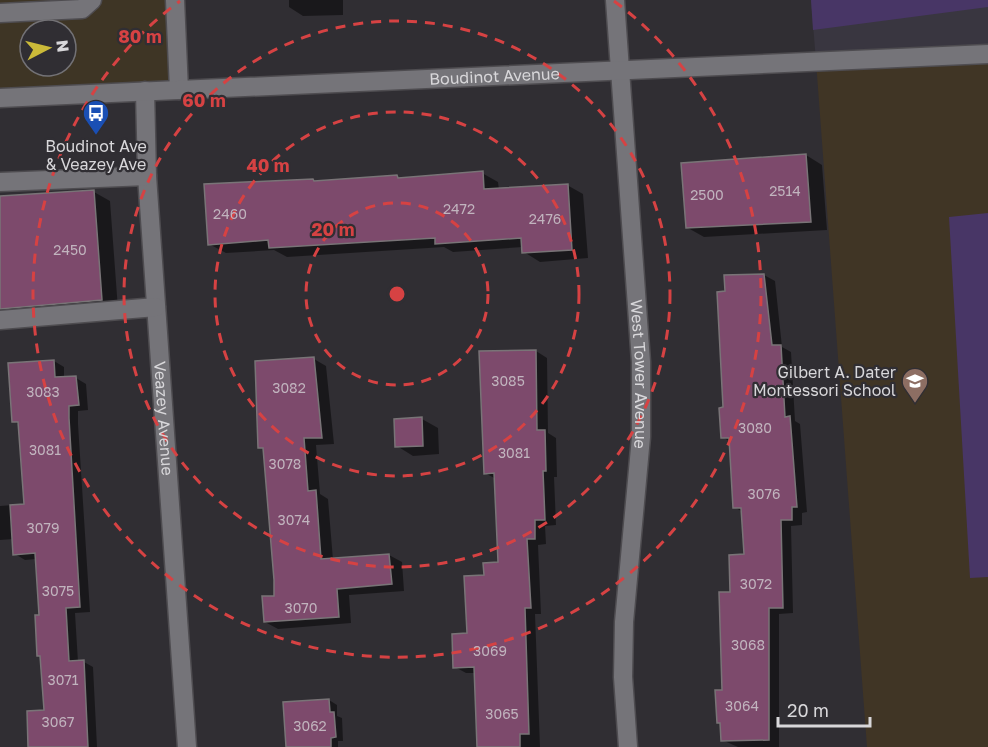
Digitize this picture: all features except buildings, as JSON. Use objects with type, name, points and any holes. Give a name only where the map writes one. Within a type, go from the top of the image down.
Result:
[{"type":"street","points":[[0,13],[82,9],[92,0]]},
{"type":"street","points":[[175,0],[179,90]]},
{"type":"street","name":"West Tower Avenue","points":[[615,0],[641,362],[641,437],[624,622],[628,747]]},
{"type":"street","name":"Boudinot Avenue","points":[[0,98],[988,54]]},
{"type":"street","name":"Veazey Avenue","points":[[145,91],[147,176],[187,747]]},
{"type":"street","points":[[0,183],[147,176]]},
{"type":"street","points":[[0,320],[156,307]]},
{"type":"shaded area","points":[[0,0],[175,0],[179,90],[0,98]]},
{"type":"shaded area","points":[[811,0],[988,0],[988,54],[816,61]]},
{"type":"shaded area","points":[[811,0],[988,0],[988,7],[813,30]]},
{"type":"shaded area","name":"Gilbert A. Dater Montessori School","points":[[988,54],[988,747],[867,747],[816,61]]},
{"type":"shaded area","points":[[988,213],[988,577],[970,578],[949,217]]},
{"type":"place","name":"Boudinot Ave & Veazey Ave","points":[[96,136]]},
{"type":"place","name":"Gilbert A. Dater Montessori School","points":[[915,404]]}]
